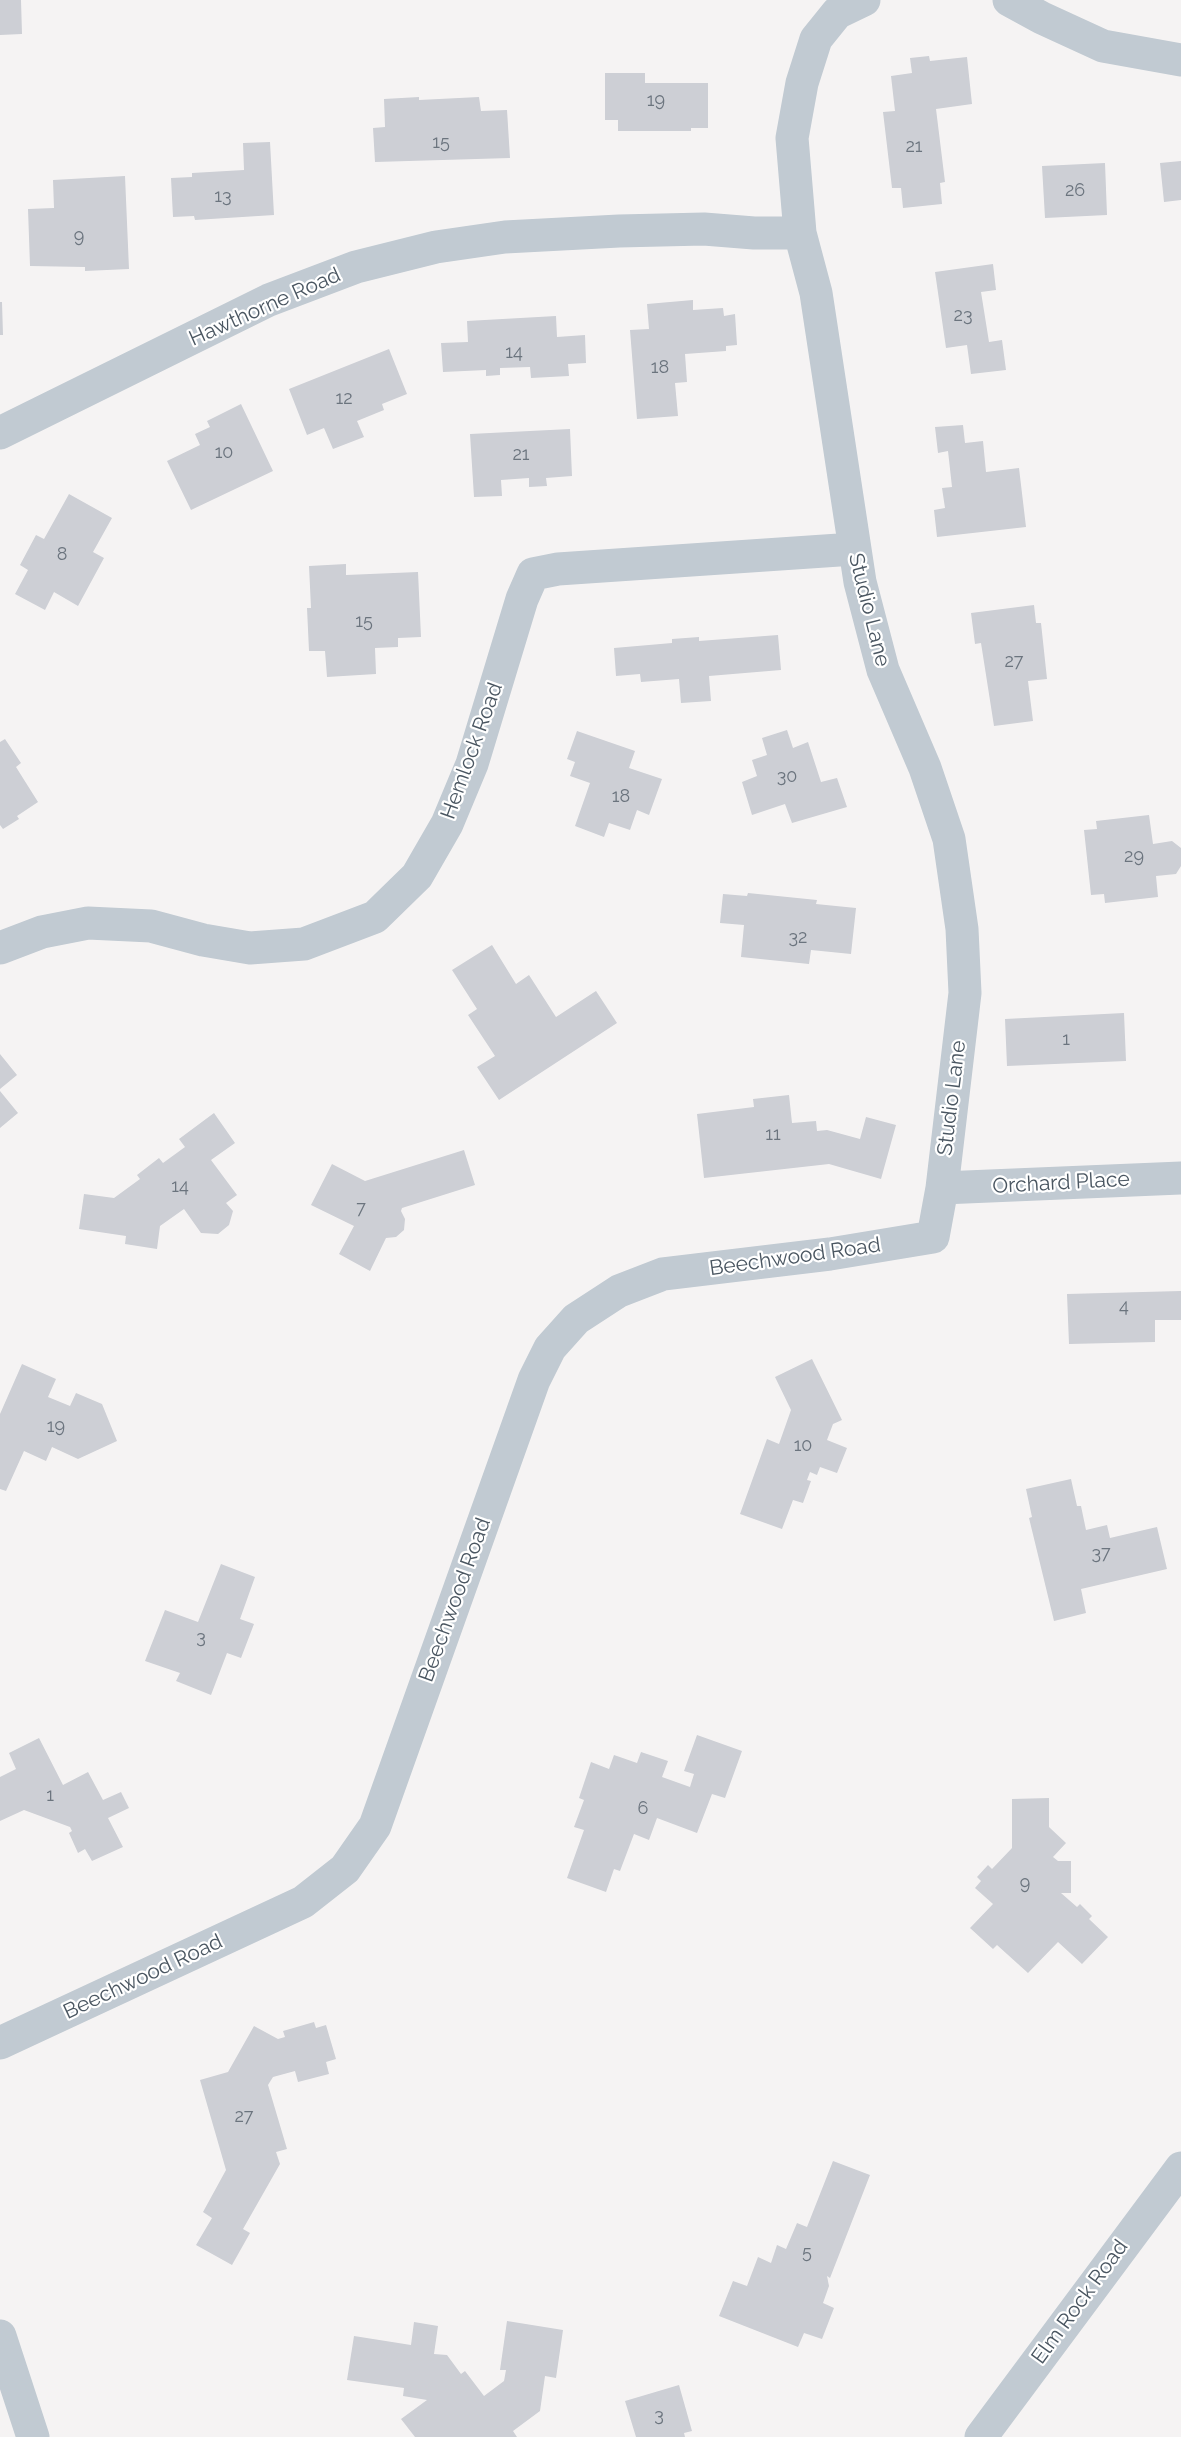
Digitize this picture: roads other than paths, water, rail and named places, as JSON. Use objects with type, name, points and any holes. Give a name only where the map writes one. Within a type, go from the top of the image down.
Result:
[{"type":"street","name":"Studio Lane","points":[[864,0],[837,13],[816,39],[802,84],[792,138],[800,232],[816,293],[860,582],[883,670],[926,768],[949,839],[962,929],[965,993],[942,1188],[933,1237]]},
{"type":"street","points":[[1009,0],[1103,46],[1181,60]]},
{"type":"street","name":"Hawthorne Road","points":[[0,433],[269,300],[356,267],[436,247],[516,237],[704,228],[754,232],[800,232]]},
{"type":"street","name":"Hemlock Road","points":[[0,948],[42,932],[88,923],[151,926],[250,948],[304,944],[375,917],[417,876],[447,824],[472,764],[522,599],[533,574],[558,569],[854,549]]},
{"type":"street","name":"Orchard Place","points":[[942,1188],[1181,1178]]},
{"type":"street","name":"Beechwood Road","points":[[0,2043],[303,1902],[345,1869],[375,1826],[534,1380],[550,1348],[576,1319],[619,1291],[663,1274],[830,1254],[933,1237]]},
{"type":"street","name":"Elm Rock Road","points":[[981,2437],[1181,2168]]},
{"type":"street","points":[[0,2336],[33,2437]]}]
